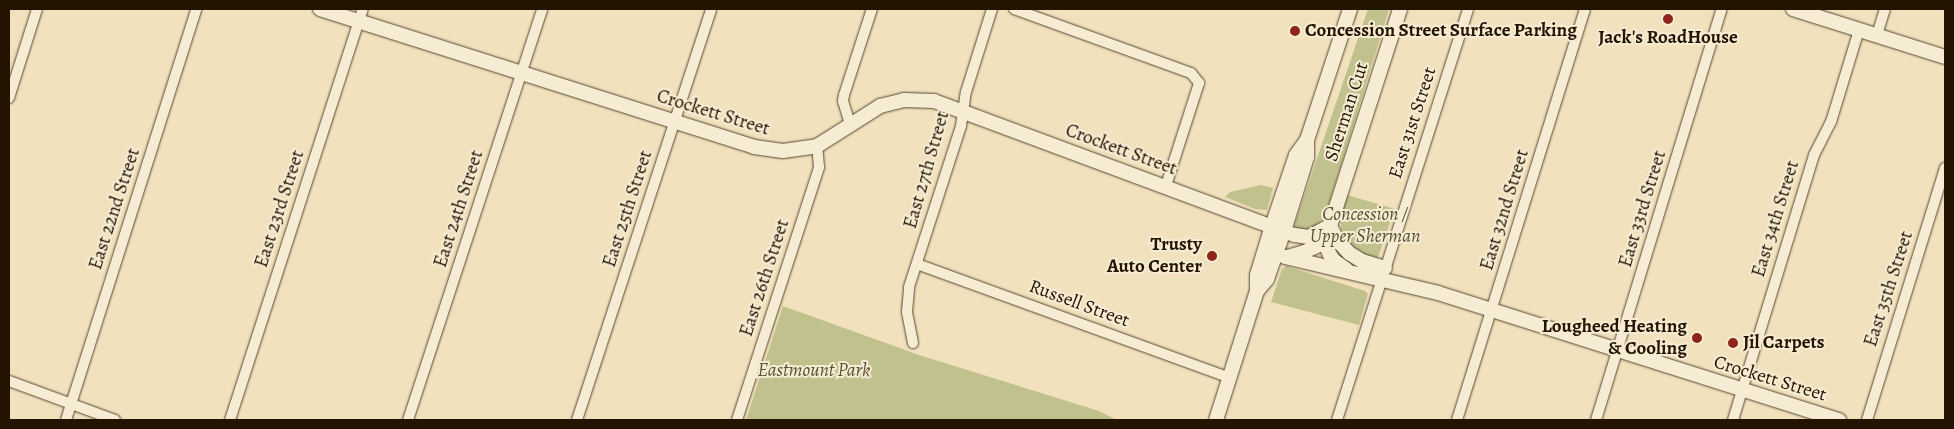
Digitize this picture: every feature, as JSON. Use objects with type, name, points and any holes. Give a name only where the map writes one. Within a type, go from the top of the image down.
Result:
[{"type":"main road","name":"Crockett Street","points":[[320,9],[361,15],[520,73],[754,147],[774,151],[817,146],[880,106],[904,100],[934,101],[1298,236],[1309,237],[1330,226]]},
{"type":"main road","points":[[1268,279],[1296,155],[1307,140],[1350,9]]},
{"type":"main road","name":"Sherman Cut","points":[[1330,226],[1400,9]]},
{"type":"main road","points":[[1793,9],[1945,57]]},
{"type":"main road","points":[[1257,291],[1268,279],[1273,267],[1285,257],[1302,253],[1319,245],[1330,226]]},
{"type":"main road","points":[[1330,226],[1337,240],[1349,253],[1383,274]]},
{"type":"main road","points":[[1330,226],[1327,248],[1330,255],[1342,267],[1360,275]]},
{"type":"main road","points":[[1216,420],[1257,291],[1257,275],[1278,229]]},
{"type":"main road","name":"Crockett Street","points":[[1285,257],[1360,275],[1383,274],[1492,311],[1839,420]]},
{"type":"street","points":[[9,98],[37,9]]},
{"type":"street","name":"East 22nd Street","points":[[66,420],[196,9]]},
{"type":"street","name":"East 24th Street","points":[[408,420],[542,9]]},
{"type":"street","name":"East 25th Street","points":[[577,420],[711,9]]},
{"type":"street","points":[[850,124],[843,101],[844,95],[872,9]]},
{"type":"street","name":"East 27th Street","points":[[912,343],[907,299],[961,126],[963,111],[992,9]]},
{"type":"street","points":[[1014,9],[1191,73],[1200,83],[1166,186]]},
{"type":"street","name":"East 31st Street","points":[[1337,420],[1468,9]]},
{"type":"street","name":"East 32nd Street","points":[[1457,420],[1585,9]]},
{"type":"street","name":"East 33rd Street","points":[[1596,420],[1722,9]]},
{"type":"street","points":[[1876,35],[1885,9]]},
{"type":"street","name":"East 23rd Street","points":[[230,420],[361,15]]},
{"type":"street","name":"East 34th Street","points":[[1732,420],[1814,155],[1831,122],[1859,30]]},
{"type":"street","name":"East 26th Street","points":[[736,420],[819,167],[817,146]]},
{"type":"street","name":"East 35th Street","points":[[1867,420],[1945,168]]},
{"type":"street","name":"Russell Street","points":[[917,264],[1230,378]]},
{"type":"street","points":[[9,381],[115,420]]},
{"type":"green space","name":"Concession / Upper Sherman","points":[[1368,9],[1389,9],[1327,211],[1318,226],[1306,230],[1297,228],[1294,226]]},
{"type":"green space","name":"Concession / Upper Sherman","points":[[1261,185],[1273,188],[1267,210],[1255,209],[1225,197],[1230,192]]},
{"type":"green space","name":"Concession / Upper Sherman","points":[[1347,195],[1395,209],[1378,257],[1375,259],[1355,252],[1342,235],[1340,215]]},
{"type":"green space","name":"Concession / Upper Sherman","points":[[1286,266],[1365,291],[1368,294],[1359,325],[1271,302],[1282,269]]},
{"type":"green space","name":"Eastmount Park","points":[[783,306],[919,355],[1099,411],[1117,420],[746,420]]},
{"type":"place","name":"Jack's RoadHouse","points":[[1668,19]]},
{"type":"place","name":"Concession Street Surface Parking","points":[[1295,31]]},
{"type":"place","name":"Trusty Auto Center","points":[[1212,256]]},
{"type":"place","name":"Lougheed Heating & Cooling","points":[[1697,338]]},
{"type":"place","name":"Jil Carpets","points":[[1733,343]]}]
